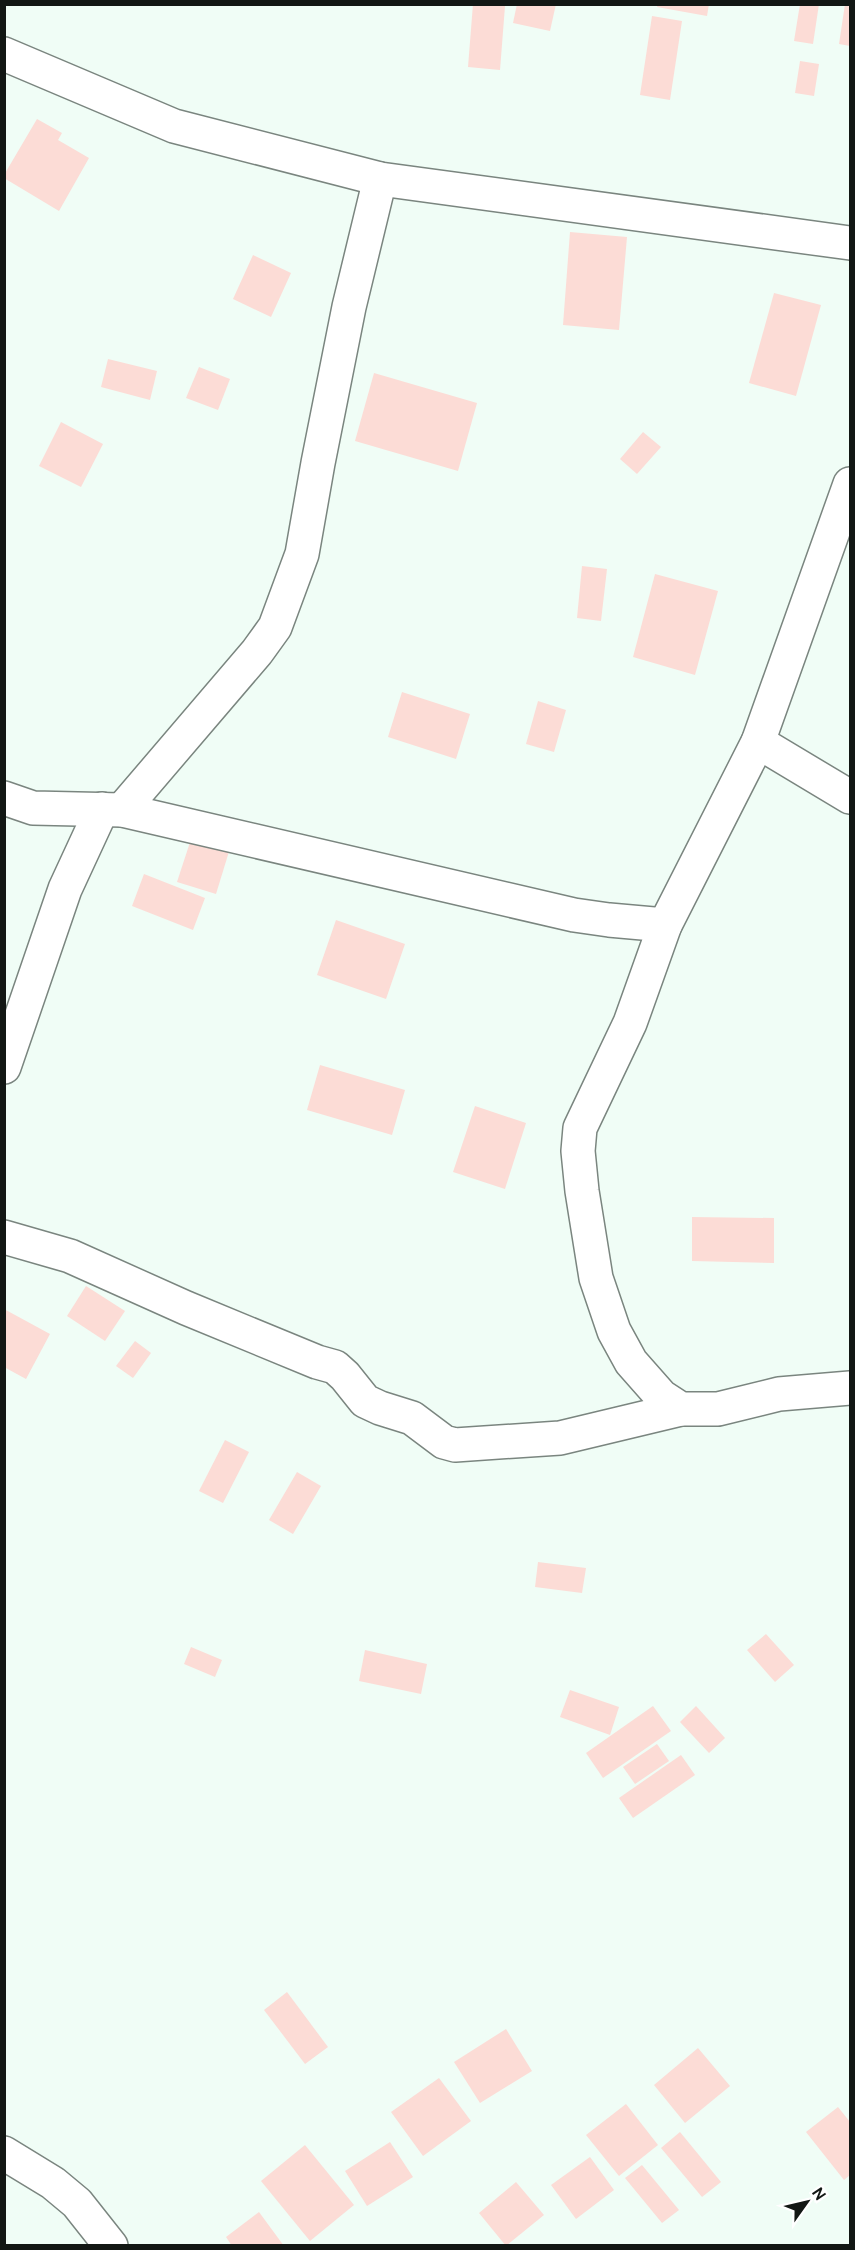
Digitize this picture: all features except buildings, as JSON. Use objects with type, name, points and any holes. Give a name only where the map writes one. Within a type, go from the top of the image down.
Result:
[{"type":"street","points":[[4,54],[174,126],[380,179],[850,243]]},
{"type":"street","points":[[4,1067],[65,889],[112,810],[258,652],[275,627],[302,554],[349,307],[380,179]]},
{"type":"street","points":[[681,1409],[661,1396],[630,1362],[614,1331],[596,1278],[582,1191],[578,1151],[579,1128],[630,1023],[665,925],[758,742],[850,484]]},
{"type":"street","points":[[758,742],[850,797]]},
{"type":"street","points":[[4,798],[33,808],[112,810],[574,915],[665,925]]},
{"type":"street","points":[[4,1237],[70,1256],[186,1308],[317,1362],[335,1367],[365,1401],[412,1418],[444,1442],[455,1445],[560,1438],[681,1409],[718,1409],[779,1394],[850,1388]]},
{"type":"street","points":[[4,2153],[53,2183],[77,2203],[111,2246]]}]
